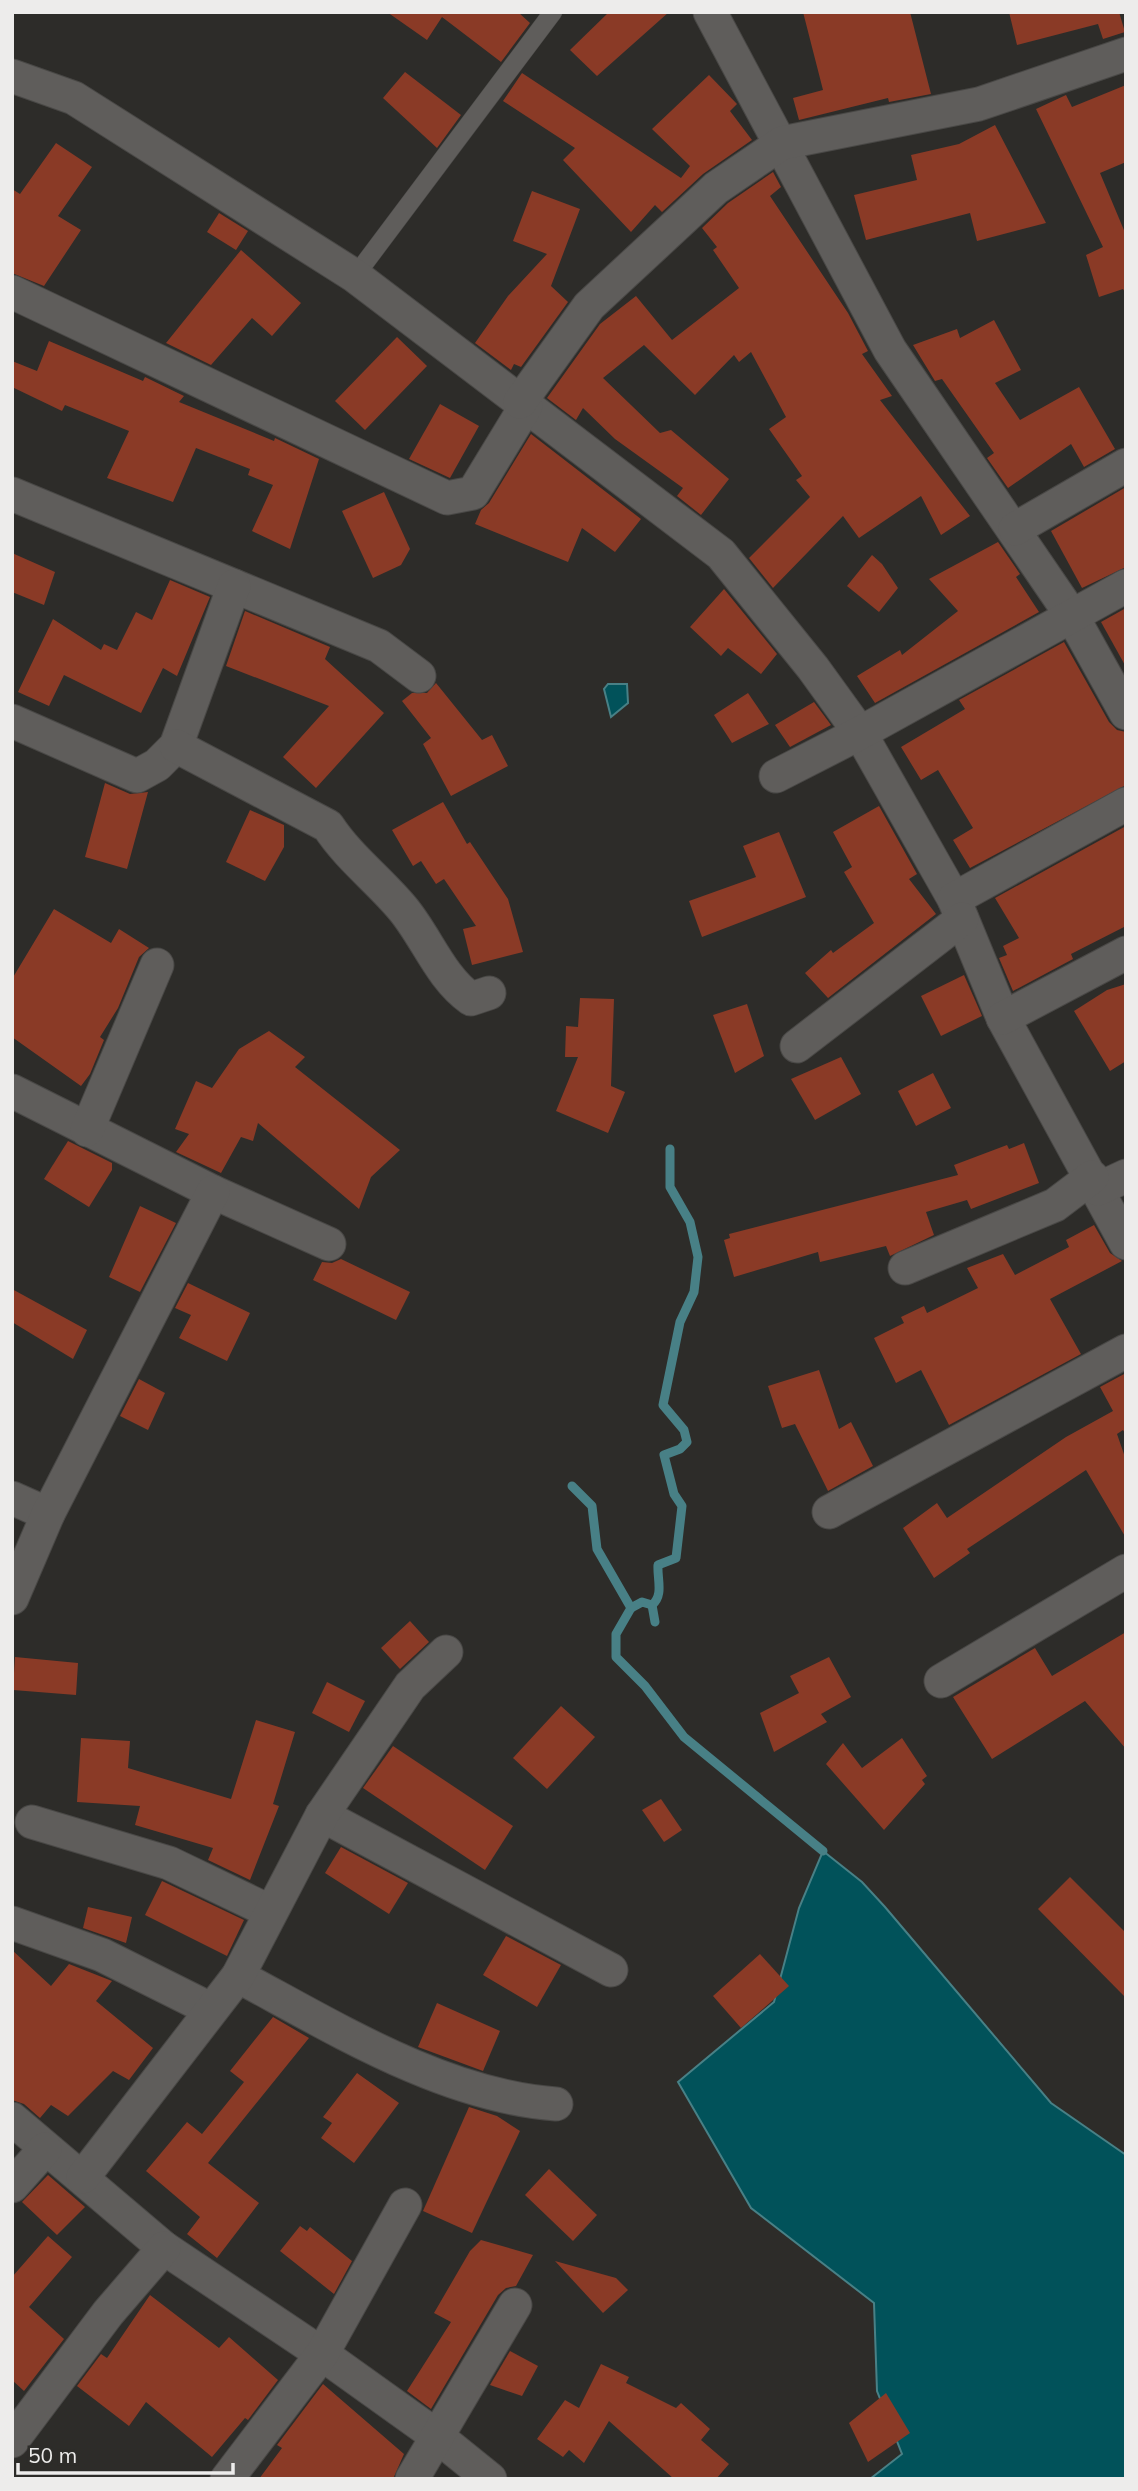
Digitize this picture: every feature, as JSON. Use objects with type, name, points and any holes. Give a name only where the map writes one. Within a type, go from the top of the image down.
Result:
[{"type":"street","points":[[710,12],[890,350],[1072,616],[1126,713]]},
{"type":"street","points":[[12,292],[447,498],[473,493],[523,404],[589,306],[716,188],[782,144],[979,104],[1126,54]]},
{"type":"street","points":[[12,76],[74,98],[355,276],[720,554],[813,668],[860,733],[958,909],[1003,1018],[1105,1181],[1126,1243]]},
{"type":"street","points":[[1015,529],[1126,465]]},
{"type":"street","points":[[12,494],[380,646],[419,676]]},
{"type":"street","points":[[12,721],[137,776],[157,765],[176,746],[234,586]]},
{"type":"street","points":[[776,776],[860,733],[1126,586]]},
{"type":"street","points":[[176,746],[328,825],[342,848],[404,910],[457,989],[471,999],[489,993]]},
{"type":"street","points":[[797,1046],[958,909],[1126,804]]},
{"type":"street","points":[[1003,1018],[1126,953]]},
{"type":"street","points":[[87,1130],[157,965]]},
{"type":"street","points":[[12,1091],[213,1192],[328,1244]]},
{"type":"street","points":[[905,1268],[1105,1181]]},
{"type":"street","points":[[12,1598],[48,1514],[213,1192]]},
{"type":"street","points":[[829,1512],[1126,1351]]},
{"type":"street","points":[[12,1498],[48,1514]]},
{"type":"street","points":[[942,1681],[1126,1571]]},
{"type":"street","points":[[82,2177],[238,1976],[269,1911],[322,1815],[410,1686],[446,1652]]},
{"type":"street","points":[[322,1815],[611,1970]]},
{"type":"street","points":[[32,1822],[169,1863],[269,1911]]},
{"type":"street","points":[[12,1923],[102,1955],[210,2009]]},
{"type":"street","points":[[238,1976],[360,2041],[480,2091],[518,2101],[556,2104]]},
{"type":"street","points":[[12,2119],[164,2248],[322,2354],[438,2437],[490,2479]]},
{"type":"street","points":[[12,2186],[45,2149]]},
{"type":"street","points":[[227,2479],[322,2354],[405,2205]]},
{"type":"street","points":[[12,2441],[108,2313],[164,2248]]},
{"type":"street","points":[[412,2479],[515,2305]]},
{"type":"lane","points":[[355,276],[553,12]]},
{"type":"water","points":[[608,684],[627,684],[628,703],[611,717],[604,689]]},
{"type":"water","points":[[823,1851],[862,1882],[885,1907],[1051,2103],[1126,2155],[1126,2479],[870,2479],[902,2454],[877,2391],[874,2303],[751,2208],[678,2082],[774,2002],[799,1908]]},
{"type":"building","points":[[387,12],[518,12],[530,23],[501,62],[442,17],[427,40]]},
{"type":"building","points":[[609,12],[669,12],[597,76],[570,50]]},
{"type":"building","points":[[803,12],[910,12],[931,94],[889,102],[888,98],[799,120],[793,98],[823,90]]},
{"type":"building","points":[[1009,12],[1119,12],[1125,32],[1103,39],[1098,24],[1017,45]]},
{"type":"building","points":[[405,72],[461,115],[437,148],[383,98]]},
{"type":"building","points":[[522,73],[681,178],[690,166],[652,129],[709,75],[737,104],[730,111],[752,140],[703,174],[662,212],[655,205],[631,232],[563,160],[575,148],[503,101]]},
{"type":"building","points":[[1126,85],[1126,162],[1100,173],[1126,235],[1126,294],[1123,289],[1099,297],[1086,255],[1103,247],[1036,109],[1066,95],[1072,107]]},
{"type":"building","points":[[995,125],[1046,223],[977,241],[970,213],[866,240],[854,195],[917,180],[911,155],[959,144]]},
{"type":"building","points":[[56,143],[92,167],[58,216],[81,230],[44,286],[12,273],[12,189],[20,194]]},
{"type":"building","points":[[773,172],[781,187],[770,196],[848,313],[868,351],[862,354],[892,396],[880,400],[970,516],[941,535],[921,496],[859,538],[843,516],[773,588],[749,558],[810,497],[796,480],[802,476],[769,429],[786,417],[751,352],[739,362],[734,355],[695,395],[644,345],[603,378],[660,433],[671,430],[729,479],[701,515],[677,496],[683,488],[615,439],[583,408],[576,420],[547,398],[600,324],[636,296],[672,340],[739,288],[713,250],[717,247],[702,228],[728,203]]},
{"type":"building","points":[[532,191],[580,209],[551,286],[568,302],[521,367],[514,364],[511,370],[475,343],[508,296],[547,254],[513,241]]},
{"type":"building","points":[[219,213],[248,231],[236,250],[207,232]]},
{"type":"building","points":[[241,250],[301,303],[272,336],[252,318],[211,365],[166,343]]},
{"type":"building","points":[[994,320],[1021,370],[995,383],[1020,420],[1079,387],[1115,449],[1084,467],[1071,444],[1008,488],[987,458],[994,453],[942,379],[935,381],[913,345],[957,329],[960,338]]},
{"type":"building","points":[[397,337],[427,366],[365,430],[335,401]]},
{"type":"building","points":[[49,341],[143,381],[145,377],[184,396],[179,402],[274,441],[275,438],[319,459],[290,549],[252,531],[273,485],[248,475],[250,469],[196,448],[173,502],[107,478],[129,431],[65,405],[62,411],[12,387],[12,361],[37,371]]},
{"type":"building","points":[[440,404],[479,426],[450,478],[409,459]]},
{"type":"building","points":[[531,434],[641,519],[615,552],[582,528],[568,562],[475,524],[481,510],[489,503]]},
{"type":"building","points":[[1126,487],[1126,567],[1082,588],[1051,531]]},
{"type":"building","points":[[384,492],[410,549],[401,565],[373,578],[342,511]]},
{"type":"building","points":[[998,542],[1020,574],[1016,577],[1039,612],[875,703],[857,676],[900,650],[902,655],[958,611],[929,579]]},
{"type":"building","points":[[12,553],[55,572],[44,605],[12,592]]},
{"type":"building","points":[[872,555],[882,564],[898,588],[879,612],[847,586]]},
{"type":"building","points":[[170,580],[210,597],[177,676],[163,668],[141,713],[64,675],[49,706],[18,692],[53,619],[101,650],[104,644],[117,650],[136,612],[152,620]]},
{"type":"building","points":[[724,589],[777,654],[761,674],[728,648],[721,656],[690,627]]},
{"type":"building","points":[[1126,608],[1126,667],[1101,622]]},
{"type":"building","points":[[245,611],[330,647],[325,659],[384,713],[316,788],[283,757],[329,706],[226,666]]},
{"type":"building","points":[[1064,642],[1109,722],[1117,730],[1126,732],[1126,785],[970,868],[953,840],[973,828],[938,770],[921,780],[901,747],[965,709],[959,700]]},
{"type":"building","points":[[436,683],[482,740],[492,735],[508,766],[451,796],[423,744],[431,738],[402,701],[412,693],[427,693]]},
{"type":"building","points":[[748,693],[769,724],[732,743],[714,715]]},
{"type":"building","points":[[814,702],[831,725],[790,747],[775,725]]},
{"type":"building","points":[[105,783],[130,794],[148,792],[127,869],[85,857]]},
{"type":"building","points":[[443,802],[467,844],[470,842],[508,899],[523,952],[472,965],[463,929],[476,926],[444,879],[436,884],[421,861],[413,866],[392,830]]},
{"type":"building","points":[[879,806],[917,874],[909,879],[936,914],[828,998],[805,973],[831,950],[833,953],[874,923],[844,872],[852,867],[833,832]]},
{"type":"building","points":[[250,810],[284,825],[284,847],[265,881],[226,862]]},
{"type":"building","points":[[1126,826],[1126,926],[1071,954],[1073,959],[1013,991],[999,958],[1007,955],[1003,946],[1019,938],[995,898]]},
{"type":"building","points":[[779,832],[806,897],[702,937],[689,901],[756,877],[743,846]]},
{"type":"building","points":[[54,909],[111,943],[119,929],[149,948],[139,957],[118,1008],[100,1037],[104,1040],[90,1074],[81,1086],[12,1037],[12,979]]},
{"type":"building","points":[[964,975],[982,1016],[941,1036],[921,996]]},
{"type":"building","points":[[1126,984],[1126,1061],[1110,1071],[1074,1011],[1107,990]]},
{"type":"building","points":[[580,998],[614,999],[611,1086],[625,1092],[608,1133],[556,1111],[578,1057],[565,1057],[566,1026],[578,1027]]},
{"type":"building","points":[[747,1004],[764,1056],[735,1073],[713,1015]]},
{"type":"building","points":[[269,1031],[305,1057],[295,1067],[400,1150],[371,1177],[359,1209],[258,1123],[253,1141],[241,1137],[221,1173],[176,1152],[189,1134],[175,1129],[196,1081],[212,1088],[239,1049]]},
{"type":"building","points":[[841,1057],[861,1094],[815,1120],[791,1079]]},
{"type":"building","points":[[933,1073],[951,1108],[916,1126],[898,1091]]},
{"type":"building","points":[[68,1141],[112,1163],[112,1170],[89,1207],[44,1179]]},
{"type":"building","points":[[1024,1143],[1039,1183],[971,1209],[967,1200],[926,1212],[934,1235],[890,1256],[886,1246],[820,1262],[818,1252],[734,1277],[724,1240],[730,1238],[729,1234],[958,1175],[954,1165],[1007,1145],[1009,1149]]},
{"type":"building","points":[[140,1206],[176,1223],[140,1292],[109,1277]]},
{"type":"building","points":[[1094,1225],[1110,1253],[1122,1261],[1050,1299],[1081,1354],[949,1425],[921,1370],[896,1383],[874,1338],[904,1323],[901,1317],[924,1306],[927,1313],[978,1288],[967,1268],[1003,1254],[1015,1275],[1069,1247],[1066,1240]]},
{"type":"building","points":[[341,1259],[410,1292],[396,1320],[313,1280],[322,1262],[332,1263]]},
{"type":"building","points":[[188,1283],[250,1313],[227,1361],[179,1338],[191,1315],[175,1308]]},
{"type":"building","points":[[12,1289],[87,1330],[73,1359],[12,1322]]},
{"type":"building","points":[[819,1370],[839,1429],[851,1422],[873,1466],[828,1491],[795,1424],[782,1428],[768,1386]]},
{"type":"building","points":[[1126,1373],[1126,1435],[1123,1430],[1117,1434],[1126,1460],[1126,1538],[1086,1470],[967,1549],[970,1553],[934,1578],[903,1528],[937,1503],[947,1518],[1066,1437],[1113,1411],[1100,1387]]},
{"type":"building","points":[[139,1379],[165,1393],[148,1430],[120,1416]]},
{"type":"building","points":[[410,1621],[429,1642],[400,1669],[381,1648]]},
{"type":"building","points":[[1126,1632],[1126,1749],[1085,1701],[992,1759],[953,1697],[1035,1648],[1052,1676]]},
{"type":"building","points":[[15,1657],[78,1663],[76,1695],[13,1690]]},
{"type":"building","points":[[829,1657],[851,1697],[821,1714],[827,1722],[774,1752],[760,1713],[799,1693],[790,1676]]},
{"type":"building","points":[[327,1682],[365,1701],[349,1732],[312,1713]]},
{"type":"building","points":[[561,1706],[595,1737],[547,1789],[513,1758]]},
{"type":"building","points":[[256,1720],[295,1732],[273,1804],[279,1806],[250,1880],[208,1860],[213,1848],[135,1825],[140,1806],[77,1802],[81,1738],[130,1741],[128,1768],[231,1799]]},
{"type":"building","points":[[902,1738],[927,1776],[922,1780],[925,1784],[884,1830],[826,1764],[843,1743],[862,1768]]},
{"type":"building","points":[[393,1746],[513,1826],[485,1870],[363,1788]]},
{"type":"building","points":[[661,1799],[682,1830],[664,1842],[642,1810]]},
{"type":"building","points":[[341,1847],[408,1883],[389,1914],[325,1873]]},
{"type":"building","points":[[1070,1877],[1126,1933],[1126,1998],[1038,1909]]},
{"type":"building","points":[[162,1881],[244,1920],[227,1956],[145,1915]]},
{"type":"building","points":[[88,1907],[132,1917],[126,1943],[83,1928]]},
{"type":"building","points":[[506,1936],[561,1965],[537,2007],[483,1975]]},
{"type":"building","points":[[12,1950],[51,1986],[69,1964],[112,1981],[96,2001],[153,2048],[129,2080],[113,2071],[68,2116],[51,2105],[40,2118],[24,2104],[12,2100]]},
{"type":"building","points":[[760,1954],[789,1986],[741,2028],[713,1996]]},
{"type":"building","points":[[437,2003],[500,2031],[483,2071],[418,2047]]},
{"type":"building","points":[[273,2017],[309,2038],[208,2163],[259,2203],[217,2258],[187,2234],[200,2217],[146,2171],[187,2122],[202,2134],[244,2082],[230,2071]]},
{"type":"building","points":[[357,2073],[399,2103],[354,2163],[321,2138],[332,2123],[323,2117]]},
{"type":"building","points":[[469,2107],[497,2116],[520,2131],[472,2233],[423,2211]]},
{"type":"building","points":[[549,2169],[597,2215],[573,2241],[525,2195]]},
{"type":"building","points":[[48,2175],[85,2207],[57,2235],[22,2202]]},
{"type":"building","points":[[300,2226],[307,2231],[310,2227],[352,2261],[334,2294],[280,2251]]},
{"type":"building","points":[[48,2236],[72,2257],[29,2307],[64,2339],[24,2391],[12,2380],[12,2277]]},
{"type":"building","points":[[481,2240],[533,2255],[516,2286],[506,2288],[498,2295],[431,2409],[407,2391],[451,2322],[434,2313],[470,2251]]},
{"type":"building","points":[[555,2261],[616,2278],[628,2290],[603,2313]]},
{"type":"building","points":[[150,2295],[219,2348],[229,2337],[278,2380],[248,2420],[245,2418],[212,2457],[146,2402],[129,2426],[77,2386],[101,2354],[107,2358]]},
{"type":"building","points":[[510,2351],[538,2366],[522,2396],[490,2385]]},
{"type":"building","points":[[601,2364],[629,2377],[626,2383],[676,2408],[681,2403],[710,2429],[701,2440],[729,2464],[716,2479],[674,2479],[609,2421],[584,2463],[569,2450],[563,2457],[537,2439],[565,2400],[579,2408]]},
{"type":"building","points":[[323,2384],[404,2454],[393,2479],[259,2479],[282,2448],[277,2445]]},
{"type":"building","points":[[886,2393],[910,2433],[868,2462],[849,2423]]},
{"type":"waterway","points":[[631,1608],[642,1602],[652,1605],[656,1601],[659,1592],[658,1565],[676,1558],[682,1506],[674,1494],[664,1455],[680,1449],[687,1442],[684,1430],[663,1405],[680,1322],[694,1292],[698,1257],[690,1222],[670,1187],[670,1149]]},
{"type":"waterway","points":[[572,1486],[592,1506],[597,1549],[631,1608],[616,1634],[616,1657],[645,1686],[684,1737],[823,1851]]},
{"type":"waterway","points":[[652,1605],[655,1622]]}]
